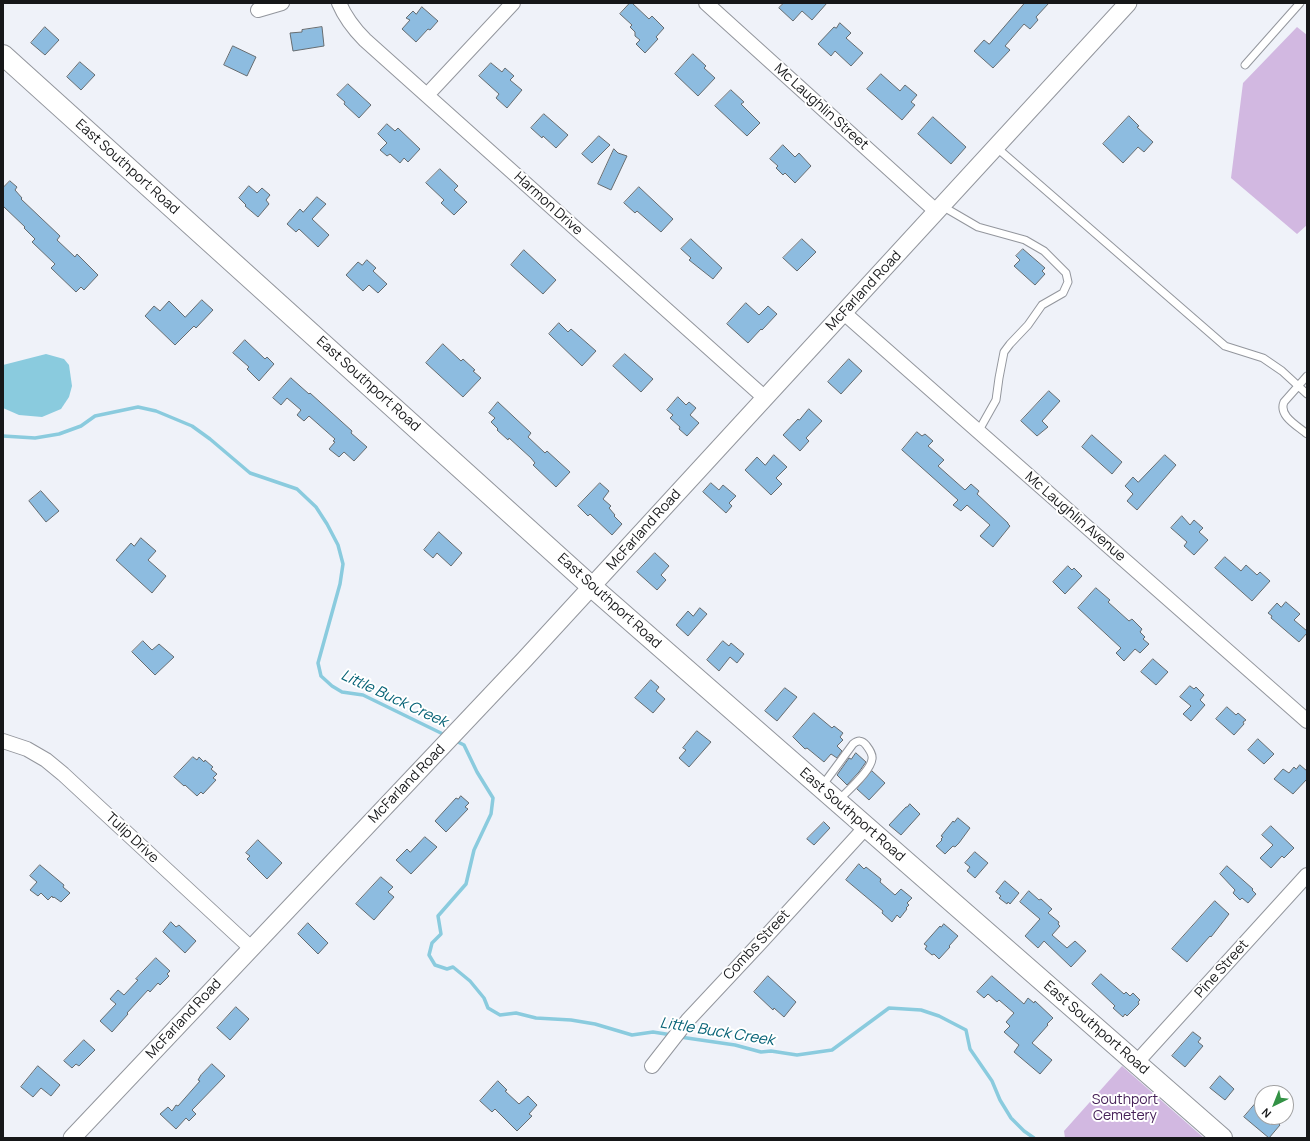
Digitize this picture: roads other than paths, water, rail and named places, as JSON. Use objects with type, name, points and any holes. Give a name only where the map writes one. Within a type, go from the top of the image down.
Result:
[{"type":"main road","name":"East Southport Road","points":[[3,55],[592,587],[1222,1138]]},
{"type":"street","points":[[258,10],[282,3]]},
{"type":"street","name":"Harmon Drive","points":[[339,3],[347,19],[357,32],[765,398]]},
{"type":"street","points":[[427,95],[513,3]]},
{"type":"street","name":"Mc Laughlin Street","points":[[706,3],[939,209]]},
{"type":"street","name":"McFarland Road","points":[[72,1138],[425,766],[592,587],[996,147],[1120,6]]},
{"type":"street","name":"Mc Laughlin Avenue","points":[[844,313],[1307,721]]},
{"type":"street","name":"Tulip Drive","points":[[3,741],[27,750],[46,760],[63,774],[251,948]]},
{"type":"street","name":"Combs Street","points":[[652,1066],[688,1020],[866,827]]},
{"type":"street","name":"Pine Street","points":[[1136,1063],[1307,875]]},
{"type":"lane","points":[[1245,65],[1300,3]]},
{"type":"lane","points":[[996,147],[1225,346],[1263,358],[1282,371],[1307,394]]},
{"type":"lane","points":[[939,209],[978,227],[1025,240],[1044,251],[1066,273],[1068,282],[1063,293],[1042,305],[1028,325],[1004,352],[996,400],[978,432]]},
{"type":"lane","points":[[1307,376],[1282,406],[1282,411],[1307,434]]},
{"type":"lane","points":[[821,787],[853,744],[860,741],[866,745],[872,758],[870,766],[837,802]]},
{"type":"water","points":[[46,354],[64,359],[69,365],[72,386],[69,397],[61,409],[42,417],[19,415],[3,408],[3,365]]},
{"type":"waterway","name":"Little Buck Creek","points":[[3,436],[35,438],[59,434],[81,426],[95,416],[138,407],[156,411],[192,426],[210,439],[250,473],[297,489],[316,507],[327,524],[338,545],[343,564],[340,584],[318,663],[321,676],[332,686],[342,692],[363,695],[447,736]]},
{"type":"waterway","name":"Little Buck Creek","points":[[456,741],[464,745],[477,772],[493,798],[491,814],[474,850],[466,884],[438,916],[441,934],[432,943],[429,955],[435,965],[447,969],[453,967],[470,981],[484,998],[488,1008],[500,1015],[516,1013],[536,1018],[571,1020],[595,1024],[632,1035],[653,1032],[672,1035]]},
{"type":"waterway","name":"Little Buck Creek","points":[[680,1037],[735,1045],[761,1052],[771,1051],[797,1055],[832,1050],[889,1008],[921,1010],[939,1016],[966,1030],[970,1049],[992,1081],[1000,1100],[1011,1118],[1024,1131],[1034,1138]]},
{"type":"park label","name":"Southport Cemetery","points":[[1125,1108]]}]
